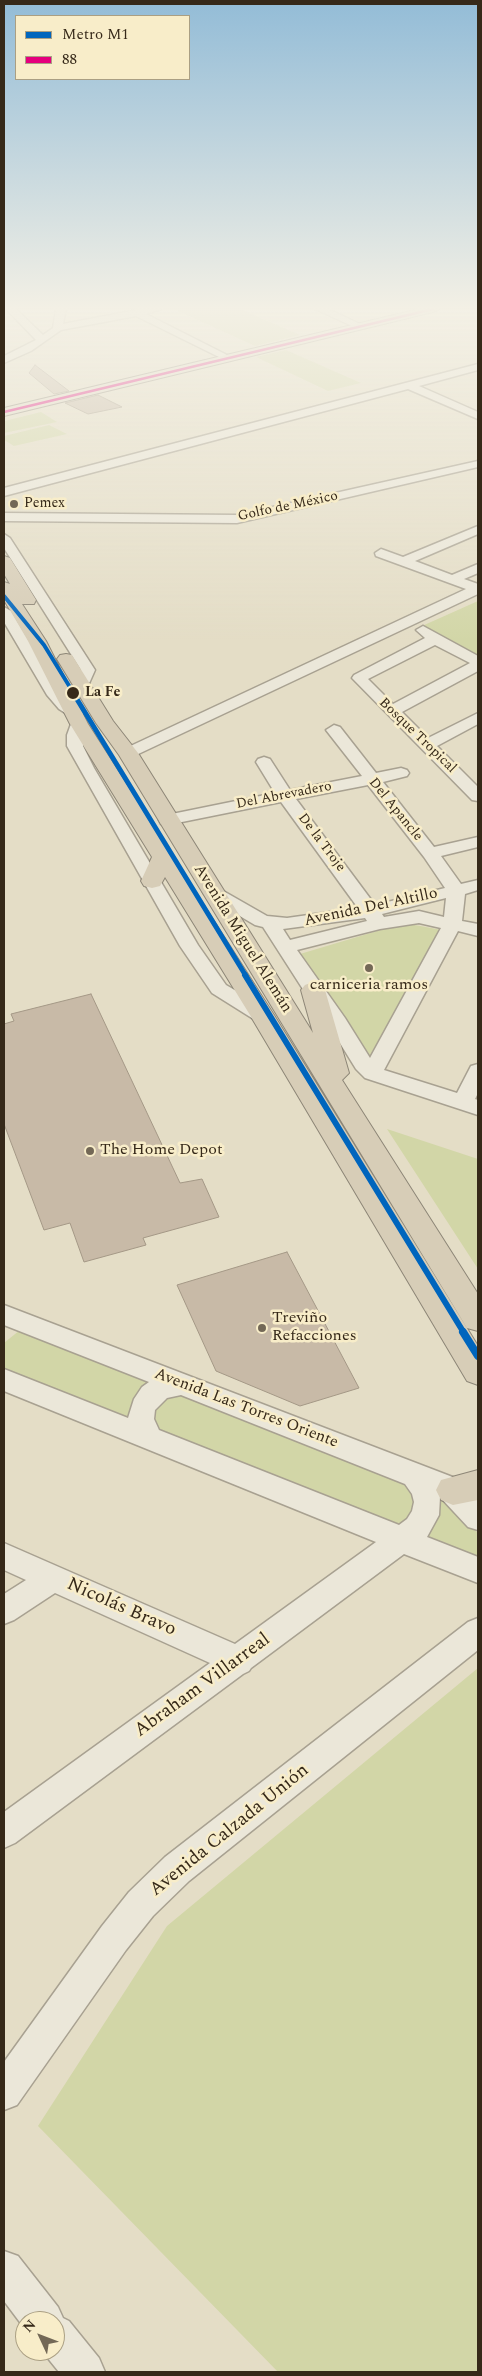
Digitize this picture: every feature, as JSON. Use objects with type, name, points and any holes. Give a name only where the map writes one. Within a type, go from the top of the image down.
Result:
[{"type":"highway","name":"Avenida Miguel Alemán","points":[[6,573],[82,685],[105,723],[128,753],[167,820],[478,1319]]},
{"type":"highway","name":"Avenida Miguel Alemán","points":[[6,573],[37,642],[77,719],[262,1015],[478,1372]]},
{"type":"highway","points":[[152,881],[163,856]]},
{"type":"highway","points":[[313,990],[342,1099]]},
{"type":"street","points":[[4,492],[276,420]]},
{"type":"street","name":"Golfo de México","points":[[4,517],[238,518],[478,464]]},
{"type":"street","points":[[466,474],[478,478]]},
{"type":"street","points":[[404,561],[478,530]]},
{"type":"street","points":[[4,538],[88,670],[82,685]]},
{"type":"street","points":[[381,552],[478,589]]},
{"type":"street","points":[[451,580],[478,568]]},
{"type":"street","points":[[128,753],[478,589]]},
{"type":"street","points":[[4,611],[8,626],[52,692],[77,719],[75,746],[189,946],[219,989],[262,1015]]},
{"type":"street","points":[[422,629],[435,639],[478,663]]},
{"type":"street","name":"Bosque Tropical","points":[[435,639],[359,678],[478,796]]},
{"type":"street","points":[[391,711],[478,663]]},
{"type":"street","points":[[427,745],[478,718]]},
{"type":"street","name":"Del Apancle","points":[[334,730],[370,779],[430,853],[456,890]]},
{"type":"street","name":"De la Troje","points":[[264,762],[286,796],[376,917]]},
{"type":"street","name":"Del Abrevadero","points":[[167,820],[401,773]]},
{"type":"street","points":[[430,853],[478,842]]},
{"type":"street","name":"Avenida Del Altillo","points":[[212,892],[270,923],[296,924],[376,917],[456,890],[478,885]]},
{"type":"street","points":[[372,1073],[453,924],[456,890]]},
{"type":"street","points":[[287,947],[376,917],[419,917],[478,930]]},
{"type":"street","points":[[270,923],[313,990],[338,1023],[363,1064],[372,1073],[470,1106],[478,1071]]},
{"type":"street","name":"Avenida Las Torres Oriente","points":[[4,1315],[414,1474],[466,1488],[478,1518]]},
{"type":"street","points":[[4,1380],[478,1570]]},
{"type":"street","points":[[149,1438],[141,1419],[143,1407],[151,1395],[161,1388],[182,1384]]},
{"type":"street","name":"Abraham Villarreal","points":[[4,1832],[417,1528],[425,1515],[428,1502],[425,1490],[414,1474]]},
{"type":"street","name":"Nicolás Bravo","points":[[4,1556],[238,1661]]},
{"type":"street","points":[[4,1610],[54,1578]]},
{"type":"street","name":"Avenida Calzada Unión","points":[[4,2092],[114,1938],[147,1898],[177,1869],[478,1632]]},
{"type":"street","points":[[4,2270],[36,2311]]},
{"type":"street","points":[[65,2348],[84,2372]]},
{"type":"green space","points":[[54,420],[57,422],[4,433],[4,421]]},
{"type":"green space","points":[[49,425],[67,434],[14,446],[4,440],[4,436]]},
{"type":"green space","points":[[478,601],[478,656],[436,638],[422,626]]},
{"type":"green space","points":[[404,923],[442,930],[368,1059],[300,954]]},
{"type":"green space","points":[[387,1129],[478,1159],[478,1269]]},
{"type":"green space","points":[[20,1330],[151,1380],[127,1420],[4,1371],[4,1343]]},
{"type":"green space","points":[[178,1391],[415,1482],[415,1515],[396,1528],[154,1432],[152,1405]]},
{"type":"green space","points":[[437,1491],[453,1497],[478,1534],[478,1563],[422,1537],[434,1523],[439,1512]]},
{"type":"green space","points":[[478,1668],[478,2372],[278,2372],[38,2126],[167,1926]]},
{"type":"building","name":"The Home Depot","points":[[91,994],[180,1183],[202,1179],[219,1217],[143,1238],[146,1245],[84,1262],[70,1223],[44,1230],[4,1124],[4,1024],[14,1021],[11,1014]]},
{"type":"building","name":"Treviño Refacciones","points":[[287,1252],[359,1388],[300,1406],[216,1371],[177,1285]]},
{"type":"metro line","name":"M1","points":[[4,596],[44,645],[478,1356]]},
{"type":"place","name":"Pemex","points":[[14,504]]},
{"type":"place","name":"La Fe","points":[[73,693]]},
{"type":"place","name":"carniceria ramos","points":[[369,968]]},
{"type":"place","name":"The Home Depot","points":[[90,1151]]},
{"type":"place","name":"Treviño Refacciones","points":[[262,1328]]}]
